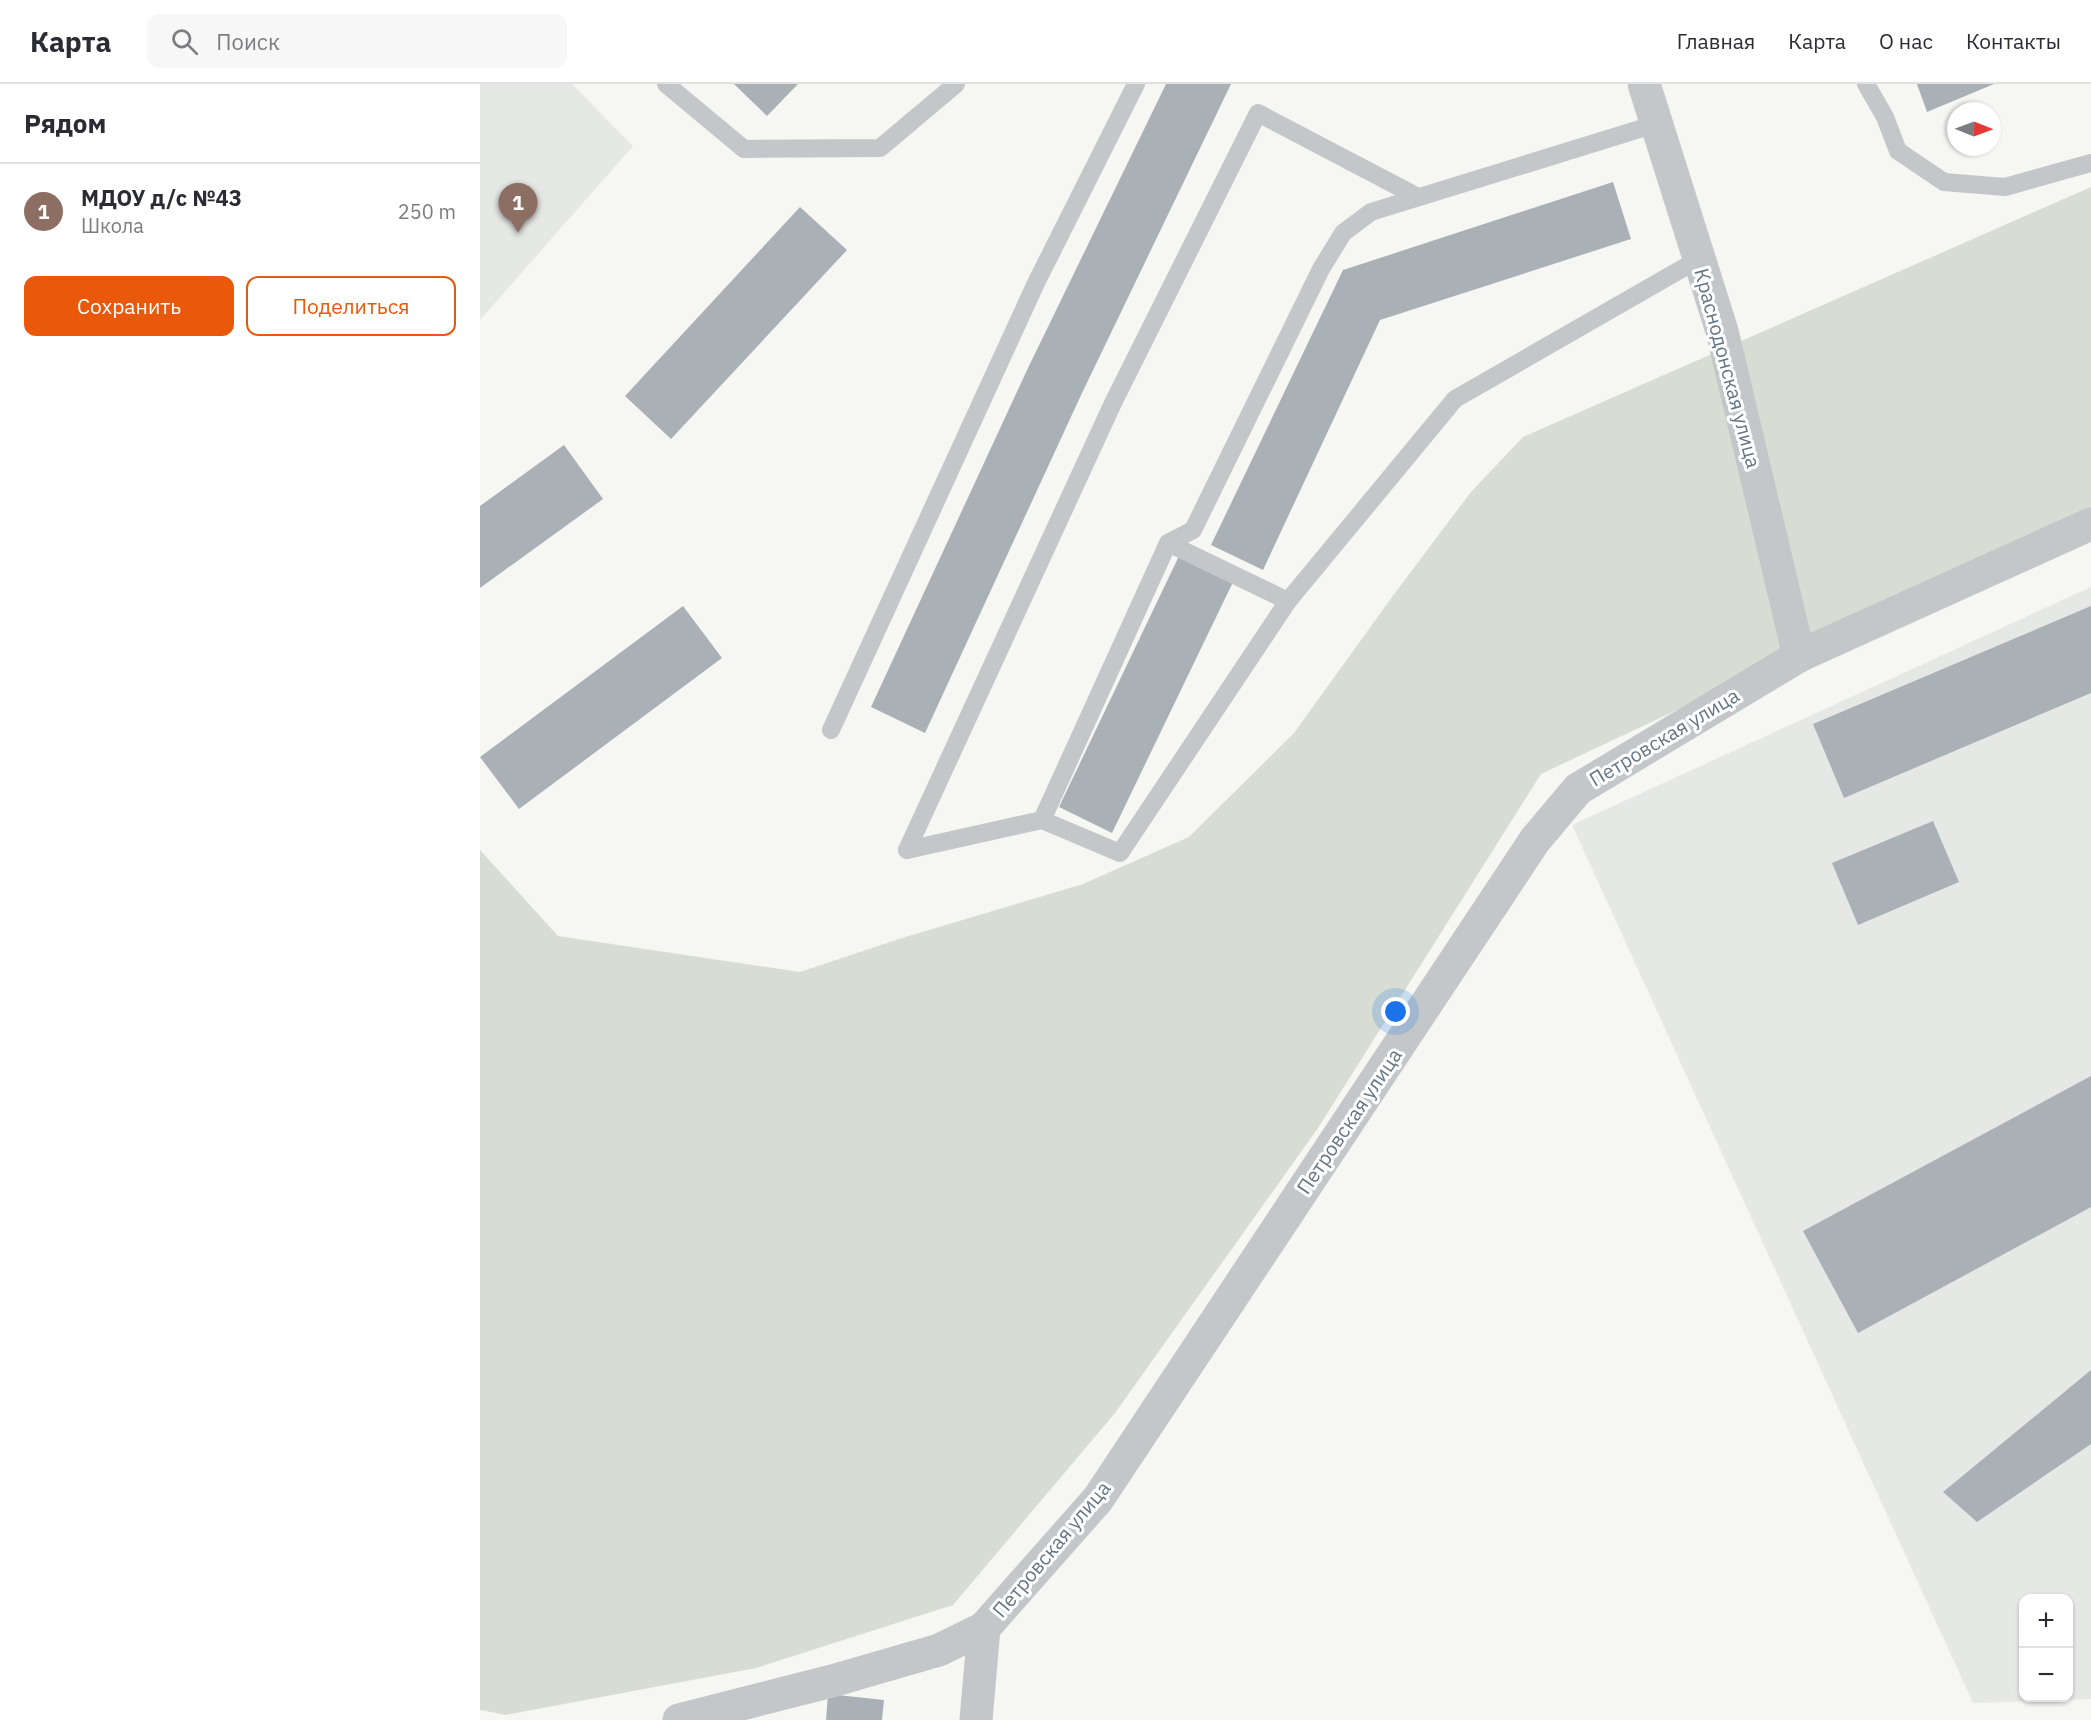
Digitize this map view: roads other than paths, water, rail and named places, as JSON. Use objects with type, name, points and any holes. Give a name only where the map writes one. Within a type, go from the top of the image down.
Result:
[{"type":"street","name":"Краснодонская улица","points":[[1644,84],[1722,331],[1799,656]]},
{"type":"street","name":"Петровская улица","points":[[679,1720],[832,1681],[939,1650],[984,1628],[1098,1499],[1535,840],[1578,789],[1799,656],[2091,524]]},
{"type":"street","points":[[976,1720],[984,1628]]},
{"type":"lane","points":[[666,84],[744,149],[880,148],[956,84]]},
{"type":"lane","points":[[831,730],[1036,283],[1136,84]]},
{"type":"lane","points":[[1866,84],[1885,117],[1898,151],[1944,182],[2005,187],[2091,163]]},
{"type":"lane","points":[[1418,197],[1258,113],[1113,403],[907,850],[1042,820],[1120,853],[1288,601],[1455,399],[1699,259]]},
{"type":"lane","points":[[1042,820],[1168,543],[1193,530],[1321,269],[1343,233],[1371,212],[1656,124]]},
{"type":"lane","points":[[1168,543],[1288,601]]},
{"type":"place","name":"МДОУ д/с №43","points":[[518,233]]}]
